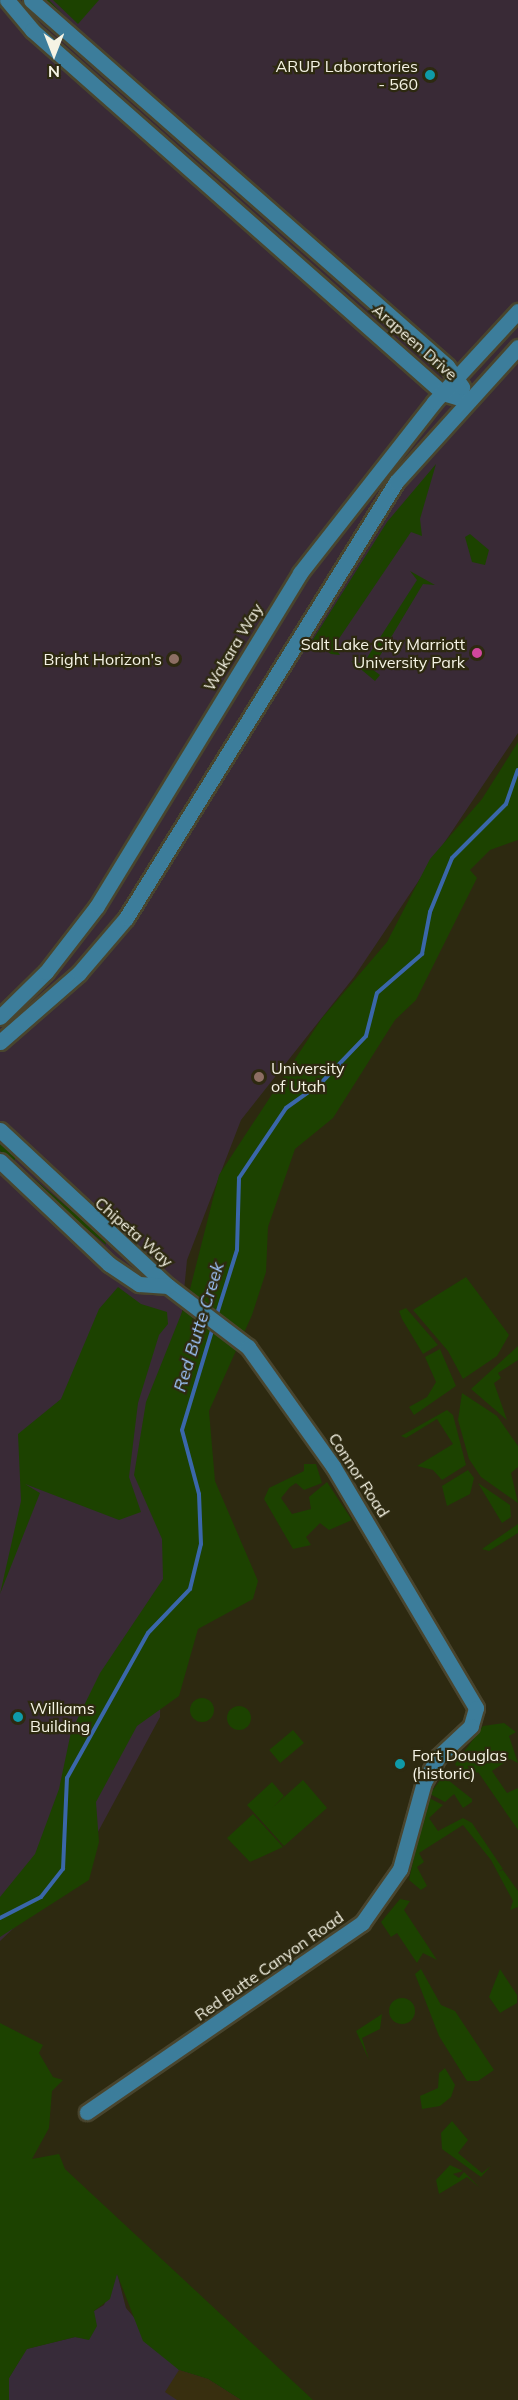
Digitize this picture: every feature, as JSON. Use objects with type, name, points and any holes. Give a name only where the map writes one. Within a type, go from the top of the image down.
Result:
[{"type":"street","name":"Arapeen Drive","points":[[7,0],[32,30],[443,393],[469,401]]},
{"type":"street","name":"Arapeen Drive","points":[[31,0],[458,378],[469,401]]},
{"type":"street","name":"Wakara Way","points":[[0,1017],[83,926],[300,573],[443,393],[518,311]]},
{"type":"street","points":[[0,1042],[79,973],[135,905],[396,482],[518,347]]},
{"type":"street","name":"Chipeta Way","points":[[0,1130],[168,1286]]},
{"type":"street","name":"Chipeta Way","points":[[0,1161],[109,1264],[140,1284],[168,1286]]},
{"type":"street","name":"Connor Road","points":[[168,1286],[248,1347],[333,1466],[470,1692],[475,1717]]},
{"type":"street","name":"Red Butte Canyon Road","points":[[87,2112],[362,1923],[400,1869],[424,1782],[475,1717]]},
{"type":"shaded area","points":[[0,0],[518,0],[518,733],[354,977],[241,1120],[187,1260],[165,1488],[160,1717],[79,1867],[0,1941]]},
{"type":"shaded area","points":[[117,2273],[126,2308],[179,2370],[208,2379],[241,2400],[9,2400],[9,2378],[26,2349],[75,2337],[89,2339],[94,2311],[104,2305]]},
{"type":"green space","points":[[42,0],[49,0],[75,27],[70,26]]},
{"type":"green space","points":[[53,0],[99,0],[78,24]]},
{"type":"green space","points":[[436,464],[420,519],[422,536],[411,532],[334,646],[340,655],[331,654],[312,641],[387,522]]},
{"type":"green space","points":[[470,534],[489,550],[485,565],[472,562],[465,537]]},
{"type":"green space","points":[[410,571],[435,585],[423,584],[372,669],[380,675],[375,681],[351,661],[363,664],[417,580]]},
{"type":"green space","points":[[518,742],[518,840],[490,850],[470,870],[477,878],[416,1000],[395,1020],[333,1118],[295,1149],[268,1227],[266,1272],[252,1315],[209,1411],[215,1481],[258,1581],[253,1599],[198,1629],[179,1696],[137,1726],[96,1802],[99,1842],[89,1880],[0,1937],[0,1897],[35,1854],[59,1789],[71,1732],[100,1673],[163,1579],[162,1539],[134,1475],[146,1402],[188,1297],[219,1175],[322,1018],[387,942],[430,859],[482,799]]},
{"type":"green space","points":[[0,1140],[16,1157],[14,1161],[0,1151]]},
{"type":"green space","points":[[32,1177],[105,1239],[106,1245],[30,1181]]},
{"type":"green space","points":[[466,1277],[509,1335],[497,1356],[463,1379],[448,1351],[413,1310]]},
{"type":"green space","points":[[118,1287],[141,1304],[167,1312],[168,1324],[159,1335],[138,1403],[129,1477],[141,1512],[119,1520],[25,1484],[40,1493],[0,1594],[21,1501],[18,1434],[61,1399],[99,1309]]},
{"type":"green space","points":[[406,1308],[438,1345],[423,1354],[399,1311]]},
{"type":"green space","points":[[518,1346],[518,1360],[498,1373],[501,1378],[494,1383],[507,1420],[471,1389]]},
{"type":"green space","points":[[440,1349],[456,1386],[414,1415],[409,1407],[427,1397],[436,1382],[425,1357]]},
{"type":"green space","points":[[462,1393],[497,1416],[518,1446],[518,1467],[511,1473],[518,1503],[481,1477],[469,1459],[458,1420]]},
{"type":"green space","points":[[447,1410],[453,1415],[466,1465],[442,1480],[433,1470],[417,1466],[453,1444],[437,1419],[406,1438],[401,1436]]},
{"type":"green space","points":[[304,1464],[316,1464],[322,1483],[304,1490],[296,1483],[290,1487],[281,1498],[292,1514],[311,1509],[309,1497],[327,1482],[352,1520],[329,1530],[320,1523],[306,1537],[311,1545],[293,1549],[264,1499],[269,1488],[304,1471]]},
{"type":"green space","points":[[468,1470],[474,1478],[470,1494],[447,1506],[442,1486]]},
{"type":"green space","points":[[478,1483],[510,1505],[511,1517],[502,1523]]},
{"type":"green space","points":[[518,1524],[518,1533],[489,1551],[482,1549]]},
{"type":"green space","points":[[202,1698],[211,1701],[214,1710],[211,1719],[202,1722],[193,1719],[190,1710],[193,1701]]},
{"type":"green space","points":[[239,1706],[247,1710],[251,1718],[247,1726],[239,1730],[231,1726],[227,1718],[231,1710]]},
{"type":"green space","points":[[504,1723],[516,1732],[509,1736],[518,1763],[510,1759],[492,1771],[507,1793],[518,1788],[518,1830],[478,1772],[467,1778],[455,1764],[483,1726]]},
{"type":"green space","points":[[293,1730],[304,1743],[280,1763],[269,1750]]},
{"type":"green space","points":[[443,1776],[472,1799],[472,1802],[463,1808],[454,1794],[445,1802],[430,1794]]},
{"type":"green space","points":[[303,1780],[327,1808],[284,1846],[247,1805],[272,1782],[284,1796],[272,1808]]},
{"type":"green space","points":[[427,1797],[443,1805],[429,1818],[438,1831],[463,1818],[472,1823],[503,1869],[499,1871],[503,1870],[518,1891],[518,1907],[510,1910],[513,1901],[491,1860],[463,1825],[419,1853],[424,1862],[417,1867],[427,1886],[421,1890],[409,1880]]},
{"type":"green space","points":[[253,1814],[283,1847],[250,1862],[227,1838]]},
{"type":"green space","points":[[400,1899],[410,1901],[404,1910],[437,1960],[423,1953],[417,1963],[397,1933],[391,1937],[381,1922]]},
{"type":"green space","points":[[421,1969],[441,2005],[455,2011],[494,2070],[478,2081],[467,2081],[439,2036],[415,1974]]},
{"type":"green space","points":[[500,1969],[517,1995],[517,2003],[500,2013],[489,1997]]},
{"type":"green space","points":[[402,1998],[411,2002],[415,2011],[411,2020],[402,2024],[393,2020],[389,2011],[393,2002]]},
{"type":"green space","points":[[382,2014],[380,2029],[362,2038],[369,2060],[356,2031]]},
{"type":"green space","points":[[0,2023],[43,2045],[39,2053],[53,2077],[63,2080],[52,2091],[49,2128],[32,2159],[59,2154],[65,2169],[313,2400],[241,2400],[208,2379],[179,2370],[143,2341],[117,2274],[110,2299],[94,2311],[97,2326],[89,2340],[75,2337],[27,2349],[9,2378],[9,2400],[0,2400]]},
{"type":"green space","points":[[445,2068],[455,2085],[451,2097],[440,2106],[422,2109],[420,2096],[438,2088],[439,2073]]},
{"type":"green space","points":[[452,2121],[468,2140],[458,2153],[482,2173],[491,2166],[481,2177],[442,2149],[441,2133]]},
{"type":"green space","points":[[450,2165],[463,2171],[453,2174],[459,2178],[464,2172],[480,2188],[467,2177],[439,2194],[436,2180]]},
{"type":"sand","points":[[179,2370],[208,2379],[241,2400],[177,2400],[165,2392]]},
{"type":"waterway","name":"Red Butte Creek","points":[[216,1317],[237,1250],[239,1178],[286,1108],[321,1083],[366,1036],[377,993],[422,954],[430,912],[452,858],[506,804],[518,770]]},
{"type":"waterway","name":"Red Butte Creek","points":[[0,1918],[41,1897],[63,1869],[67,1778],[148,1633],[190,1589],[201,1544],[199,1494],[182,1430],[213,1327]]},
{"type":"place","name":"ARUP Laboratories - 560","points":[[430,75]]},
{"type":"place","name":"Salt Lake City Marriott University Park","points":[[477,653]]},
{"type":"place","name":"Bright Horizon's","points":[[174,659]]},
{"type":"place","name":"University of Utah","points":[[259,1077]]},
{"type":"place","name":"Williams Building","points":[[18,1717]]},
{"type":"place","name":"Fort Douglas (historic)","points":[[400,1764]]}]
